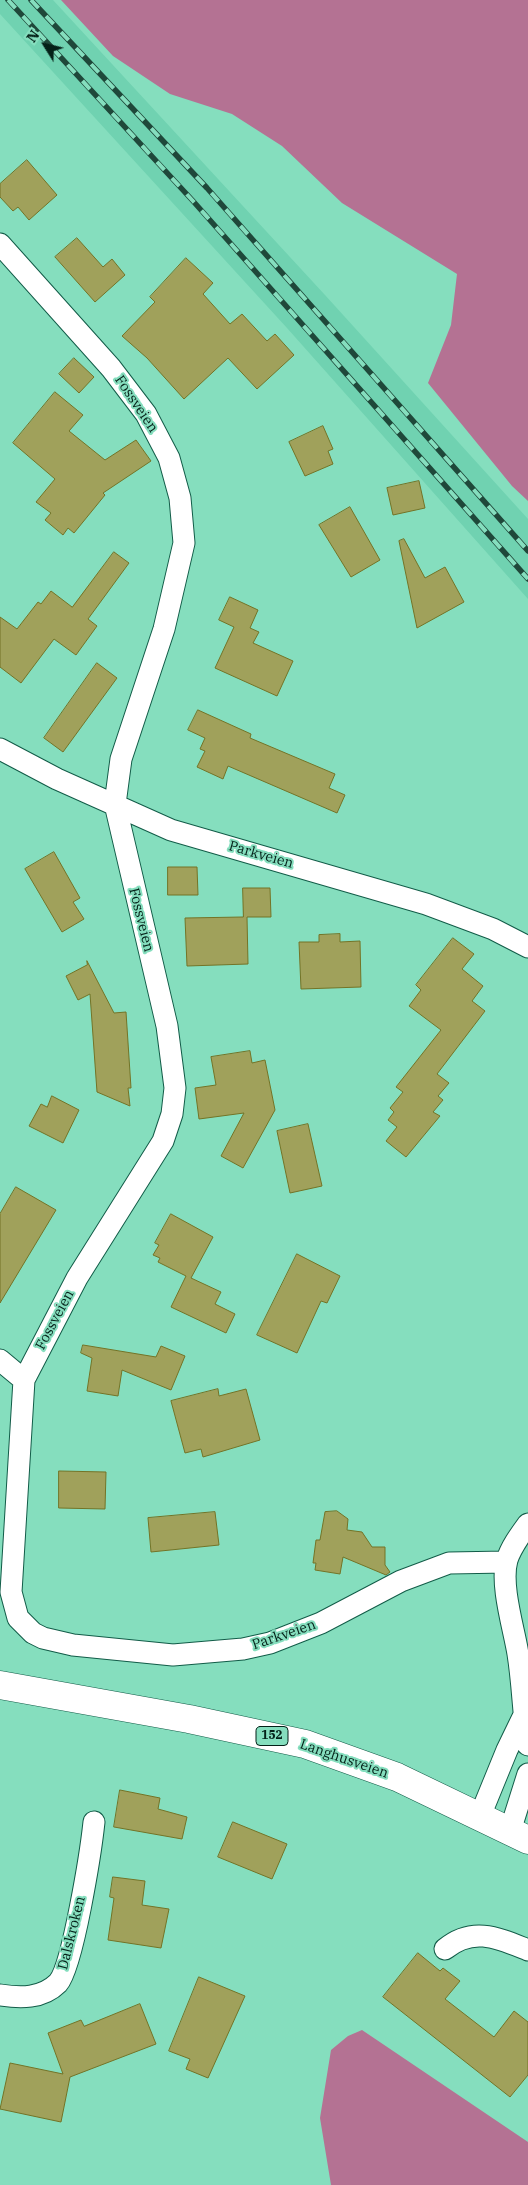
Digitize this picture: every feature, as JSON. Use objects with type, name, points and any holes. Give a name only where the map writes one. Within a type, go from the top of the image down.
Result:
[{"type":"main road","name":"Langhusveien","points":[[0,1685],[224,1726],[305,1744],[397,1777],[519,1835]]},
{"type":"street","name":"Fossveien","points":[[0,244],[111,368],[146,414],[169,458],[180,498],[184,542],[178,578],[164,629],[120,759],[115,804],[167,1026],[175,1088],[172,1114],[163,1142],[77,1278],[24,1380],[11,1592],[14,1610],[24,1624]]},
{"type":"street","name":"Parkveien","points":[[0,749],[56,779],[171,830],[426,904],[493,929],[528,947]]},
{"type":"street","points":[[0,1360],[24,1380]]},
{"type":"street","points":[[528,1524],[514,1545],[506,1562],[506,1581],[519,1657],[523,1717],[528,1746]]},
{"type":"street","name":"Parkveien","points":[[24,1624],[43,1638],[73,1645],[173,1655],[243,1649],[270,1643],[298,1633],[432,1568],[466,1561],[506,1562]]},
{"type":"street","points":[[480,1816],[507,1750],[523,1717]]},
{"type":"street","points":[[519,1835],[528,1774]]},
{"type":"street","name":"Dalskroken","points":[[0,1995],[23,1998],[48,1991],[59,1982],[66,1966],[88,1867],[94,1822]]},
{"type":"street","points":[[445,1949],[460,1939],[481,1935],[528,1950]]},
{"type":"shaded area","points":[[0,0],[53,0],[528,519],[528,599],[287,328],[0,14]]},
{"type":"shaded area","points":[[61,0],[528,0],[528,501],[512,486],[428,383],[451,325],[457,274],[342,203],[282,146],[232,114],[170,94],[113,56]]},
{"type":"shaded area","points":[[362,2030],[528,2142],[528,2185],[331,2185],[320,2118],[331,2050],[348,2036]]},
{"type":"building","points":[[27,160],[57,195],[29,220],[18,207],[13,211],[0,197],[0,184]]},
{"type":"building","points":[[77,238],[103,267],[112,259],[125,275],[95,302],[55,257]]},
{"type":"building","points":[[186,258],[213,283],[203,294],[230,324],[242,314],[267,341],[275,334],[294,355],[257,389],[228,358],[184,399],[147,358],[122,336],[155,302],[150,297]]},
{"type":"building","points":[[74,358],[94,377],[79,393],[59,374]]},
{"type":"building","points":[[55,392],[83,415],[69,431],[105,460],[136,440],[151,461],[103,493],[105,495],[74,533],[68,528],[63,535],[45,520],[51,513],[36,502],[55,479],[13,443]]},
{"type":"building","points":[[323,426],[333,449],[328,451],[333,464],[305,476],[289,442]]},
{"type":"building","points":[[419,481],[425,508],[393,515],[387,488]]},
{"type":"building","points":[[350,507],[380,560],[351,577],[319,525]]},
{"type":"building","points":[[404,539],[425,578],[445,567],[464,602],[417,628],[399,541]]},
{"type":"building","points":[[114,552],[129,563],[88,619],[97,626],[76,655],[54,639],[21,683],[0,667],[0,617],[17,629],[38,602],[41,604],[51,591],[72,607]]},
{"type":"building","points":[[230,597],[258,610],[250,628],[259,632],[253,643],[293,661],[277,696],[215,668],[234,627],[219,620]]},
{"type":"building","points":[[97,663],[117,678],[63,752],[44,738]]},
{"type":"building","points":[[198,710],[251,734],[250,738],[335,774],[329,788],[345,795],[337,813],[228,766],[223,779],[197,767],[205,751],[200,749],[205,738],[188,730]]},
{"type":"building","points":[[54,852],[80,898],[73,902],[84,919],[62,932],[25,869]]},
{"type":"building","points":[[168,867],[197,867],[198,895],[168,895]]},
{"type":"building","points":[[243,888],[270,888],[271,917],[247,917],[248,964],[187,966],[185,918],[243,917]]},
{"type":"building","points":[[340,934],[340,942],[360,941],[361,987],[301,989],[299,942],[319,942],[319,935]]},
{"type":"building","points":[[453,938],[474,954],[462,969],[483,986],[472,1001],[485,1011],[437,1074],[449,1083],[438,1096],[443,1100],[433,1112],[440,1116],[406,1157],[386,1141],[397,1127],[388,1120],[394,1112],[390,1108],[403,1092],[396,1087],[441,1030],[409,1006],[421,990],[416,985]]},
{"type":"building","points":[[87,961],[114,1013],[126,1012],[131,1088],[128,1088],[130,1106],[97,1092],[90,994],[78,1000],[66,976],[87,965]]},
{"type":"building","points":[[250,1051],[252,1063],[265,1060],[275,1110],[243,1168],[221,1156],[244,1113],[199,1119],[195,1088],[216,1085],[211,1057]]},
{"type":"building","points":[[52,1096],[79,1110],[63,1143],[29,1126],[41,1104],[47,1107]]},
{"type":"building","points":[[308,1124],[322,1186],[290,1193],[277,1131]]},
{"type":"building","points":[[16,1187],[56,1210],[0,1303],[0,1214]]},
{"type":"building","points":[[171,1214],[213,1237],[191,1278],[221,1292],[215,1304],[235,1314],[226,1333],[171,1307],[186,1276],[158,1262],[160,1258],[153,1255],[159,1245],[155,1243]]},
{"type":"building","points":[[297,1254],[340,1276],[327,1303],[321,1301],[297,1353],[257,1335]]},
{"type":"building","points":[[83,1345],[156,1357],[161,1346],[185,1356],[171,1390],[122,1370],[118,1396],[87,1391],[92,1358],[81,1353]]},
{"type":"building","points":[[218,1389],[219,1396],[246,1389],[260,1440],[203,1457],[201,1449],[185,1453],[171,1401]]},
{"type":"building","points":[[59,1471],[106,1472],[105,1509],[59,1508]]},
{"type":"building","points":[[337,1511],[348,1519],[347,1530],[362,1532],[372,1547],[385,1547],[385,1565],[390,1572],[386,1575],[343,1557],[340,1574],[315,1570],[316,1563],[313,1563],[316,1540],[320,1540],[325,1512]]},
{"type":"building","points":[[215,1512],[219,1545],[151,1552],[148,1518]]},
{"type":"building","points":[[120,1790],[160,1798],[158,1809],[187,1817],[182,1839],[114,1827]]},
{"type":"building","points":[[233,1822],[287,1844],[272,1879],[218,1857]]},
{"type":"building","points":[[113,1877],[145,1881],[142,1905],[169,1909],[161,1948],[108,1940],[114,1898],[110,1897]]},
{"type":"building","points":[[418,1953],[440,1971],[443,1968],[460,1981],[445,1999],[494,2037],[514,2011],[528,2022],[528,2075],[510,2097],[383,1997]]},
{"type":"building","points":[[199,1977],[245,1996],[208,2078],[186,2069],[190,2059],[169,2051]]},
{"type":"building","points":[[140,2004],[156,2044],[70,2077],[61,2122],[0,2109],[10,2063],[63,2074],[48,2033],[81,2020],[84,2026]]},
{"type":"railway","points":[[8,0],[193,201],[528,579]]},
{"type":"railway","points":[[31,0],[207,188],[528,551]]}]
